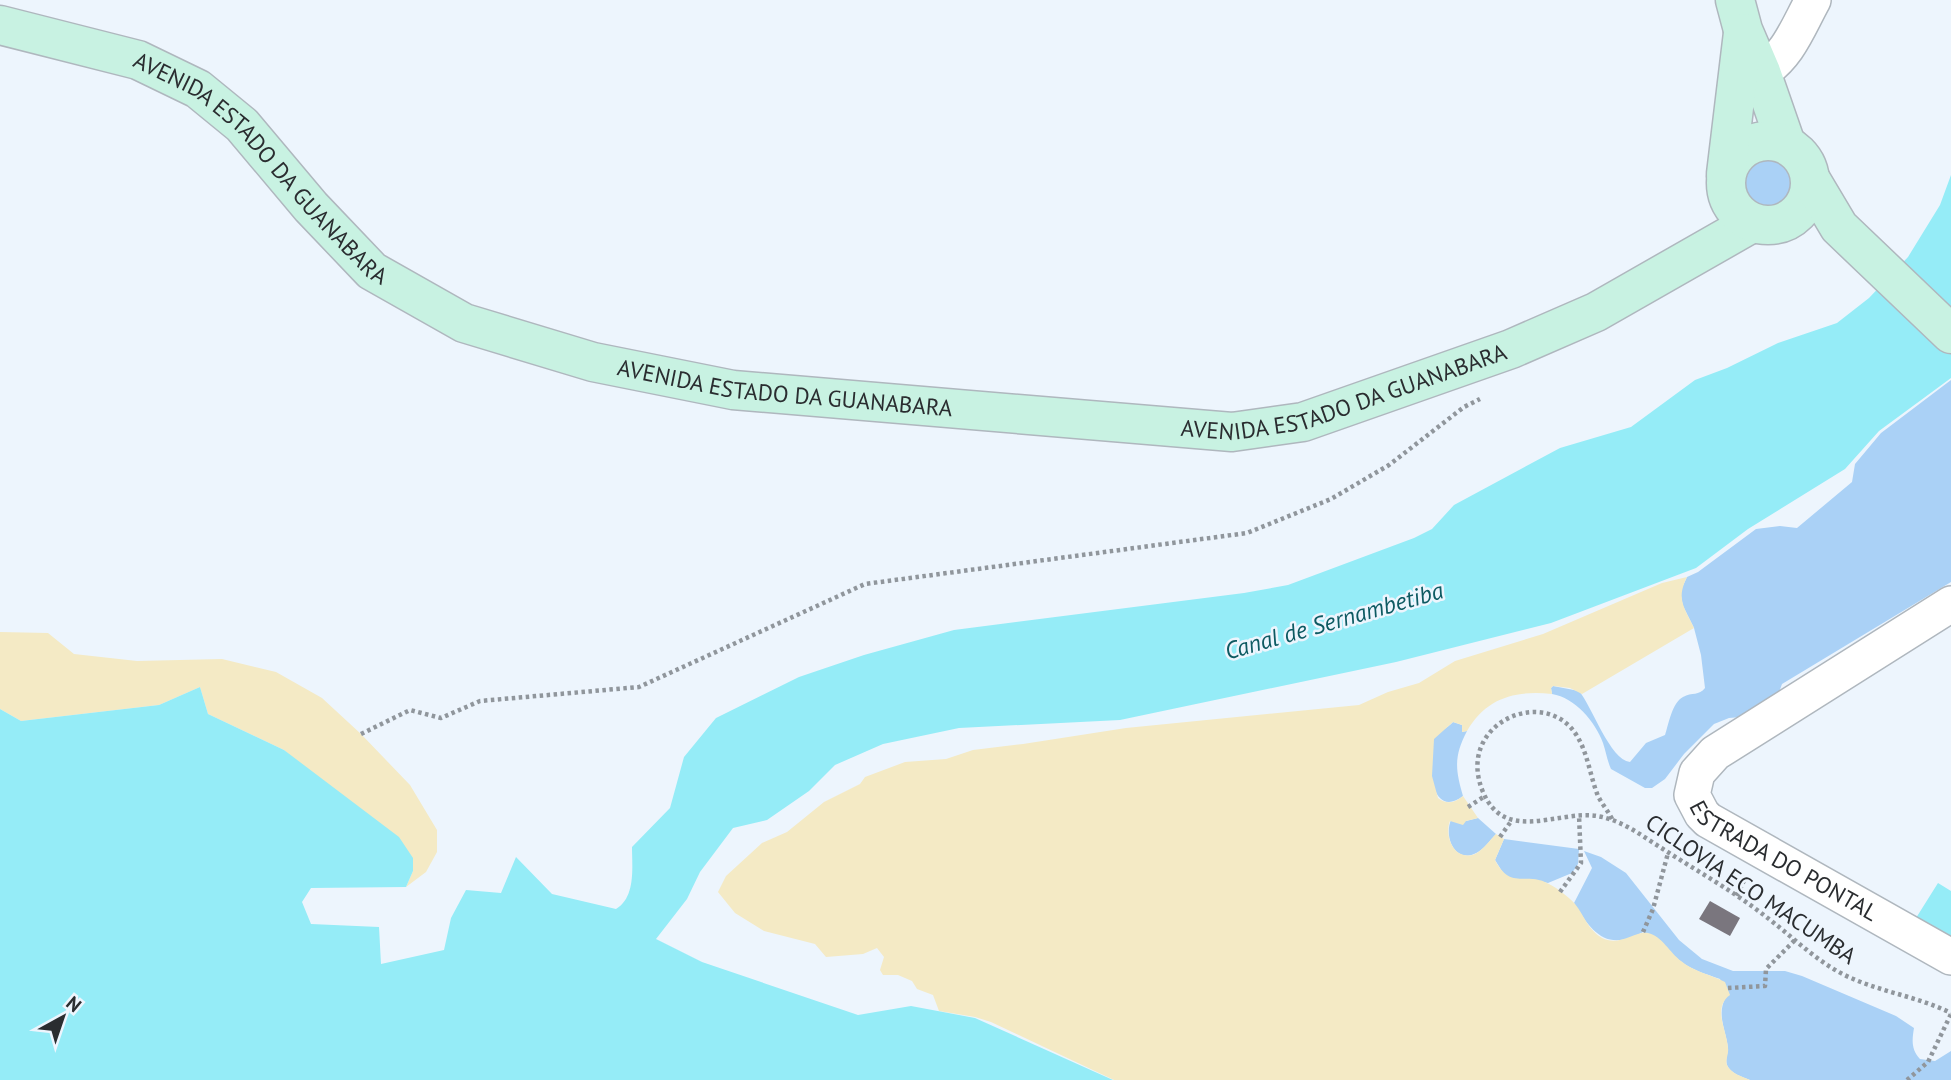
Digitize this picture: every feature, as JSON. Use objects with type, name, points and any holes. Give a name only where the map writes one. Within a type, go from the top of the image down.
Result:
[{"type":"main road","points":[[1739,15],[1786,144]]},
{"type":"main road","points":[[1726,185],[1732,160],[1742,149],[1756,142],[1771,141],[1786,144],[1798,153],[1807,165],[1811,189],[1804,207],[1790,220],[1772,226],[1752,223],[1736,212],[1726,185],[1739,15]]},
{"type":"main road","name":"AVENIDA ESTADO DA GUANABARA","points":[[0,25],[138,60],[198,89],[242,125],[311,207],[372,271],[464,323],[593,362],[733,390],[1232,432],[1303,422],[1498,353],[1596,312],[1752,223]]},
{"type":"main road","points":[[1811,180],[1839,227],[1951,334]]},
{"type":"main road","name":"AVENIDA ESTADO DA GUANABARA","points":[[1650,281],[1726,185]]},
{"type":"main road","points":[[1790,220],[1839,227]]},
{"type":"street","points":[[1761,72],[1785,50],[1813,0]]},
{"type":"street","name":"ESTRADA DO PONTAL","points":[[1951,604],[1715,753],[1698,773],[1692,795],[1708,820],[1951,957]]},
{"type":"path","points":[[361,734],[410,710],[441,718],[480,701],[639,687],[865,584],[1247,533],[1331,499],[1390,465],[1464,407],[1482,398]]},
{"type":"path","name":"CICLOVIA ECO MACUMBA","points":[[1485,796],[1477,764],[1485,737],[1505,719],[1530,712],[1545,713],[1576,734],[1598,795],[1612,819]]},
{"type":"path","points":[[1468,807],[1485,796],[1501,814],[1512,820],[1500,836]]},
{"type":"path","points":[[1560,892],[1581,863],[1579,815]]},
{"type":"path","name":"CICLOVIA ECO MACUMBA","points":[[1512,820],[1536,823],[1579,815],[1612,819],[1737,896],[1844,974],[1921,1000],[1951,1014]]},
{"type":"path","points":[[1643,932],[1653,909],[1668,853]]},
{"type":"path","points":[[1728,988],[1765,986],[1766,969],[1773,965],[1795,940]]},
{"type":"path","points":[[1907,1080],[1928,1062],[1951,1014]]},
{"type":"shaded area","points":[[1764,154],[1776,154],[1792,163],[1799,173],[1799,197],[1792,207],[1776,216],[1764,216],[1753,211],[1744,202],[1739,191],[1739,179],[1744,168],[1753,159]]},
{"type":"shaded area","points":[[1951,380],[1951,582],[1782,684],[1778,695],[1741,717],[1714,724],[1684,754],[1665,779],[1652,788],[1645,788],[1611,769],[1603,743],[1589,719],[1569,700],[1552,694],[1551,688],[1553,686],[1579,691],[1615,752],[1630,762],[1646,743],[1665,735],[1671,714],[1679,700],[1705,688],[1694,628],[1683,606],[1680,592],[1687,577],[1698,572],[1756,529],[1780,526],[1797,528],[1852,482],[1855,464],[1881,433]]},
{"type":"shaded area","points":[[1453,722],[1462,725],[1462,732],[1467,731],[1457,763],[1463,796],[1452,802],[1444,801],[1437,795],[1431,773],[1431,750],[1434,738]]},
{"type":"shaded area","points":[[1478,818],[1496,834],[1477,853],[1461,854],[1452,846],[1450,840],[1451,820],[1466,821]]},
{"type":"shaded area","points":[[1504,839],[1579,849],[1578,864],[1572,873],[1548,883],[1530,879],[1521,881],[1505,876],[1495,860]]},
{"type":"shaded area","points":[[1584,851],[1601,857],[1626,873],[1679,940],[1702,959],[1733,971],[1785,971],[1896,1016],[1914,1028],[1913,1044],[1920,1059],[1935,1061],[1951,1051],[1951,1080],[1750,1080],[1733,1072],[1726,1063],[1728,1048],[1722,1010],[1726,997],[1720,979],[1688,966],[1659,941],[1643,932],[1630,938],[1610,940],[1594,931],[1574,903],[1592,868]]},
{"type":"sand","points":[[1687,577],[1682,597],[1684,608],[1694,628],[1582,694],[1570,688],[1553,686],[1552,694],[1514,695],[1492,704],[1467,731],[1462,732],[1462,725],[1453,722],[1434,739],[1432,776],[1438,798],[1450,802],[1463,796],[1478,818],[1466,821],[1463,825],[1450,821],[1448,834],[1456,851],[1461,854],[1475,854],[1496,834],[1504,839],[1495,860],[1507,875],[1541,881],[1559,890],[1570,898],[1597,935],[1615,941],[1648,933],[1662,941],[1686,965],[1725,982],[1730,995],[1722,1006],[1721,1013],[1728,1048],[1727,1063],[1734,1072],[1750,1080],[1114,1080],[991,1022],[939,1011],[933,995],[917,989],[912,981],[898,975],[883,975],[880,970],[884,957],[877,948],[863,954],[826,957],[815,944],[764,931],[735,913],[718,892],[726,876],[762,843],[787,832],[824,802],[860,784],[865,777],[905,762],[946,759],[973,750],[1126,728],[1359,705],[1388,692],[1419,683],[1455,661],[1543,634],[1662,583]]},
{"type":"sand","points":[[0,632],[48,633],[74,654],[137,661],[222,659],[276,672],[322,698],[410,785],[437,830],[437,852],[426,872],[406,887],[413,871],[284,750],[208,714],[200,687],[159,705],[21,721],[0,709]]},
{"type":"water","name":"Canal de Sernambetiba","points":[[1951,175],[1951,378],[1879,431],[1845,469],[1748,529],[1696,568],[1551,623],[1396,662],[1120,720],[959,728],[883,744],[835,765],[809,791],[767,820],[733,828],[700,872],[687,899],[656,939],[702,962],[858,1015],[911,1006],[975,1018],[1113,1080],[0,1080],[0,709],[21,721],[159,705],[200,687],[208,714],[284,750],[399,837],[413,858],[413,871],[406,887],[311,888],[302,902],[311,924],[379,927],[381,964],[444,950],[451,918],[466,890],[501,893],[516,857],[552,894],[616,909],[627,897],[630,889],[632,847],[670,808],[684,757],[716,718],[799,677],[864,655],[954,630],[1288,585],[1414,538],[1432,529],[1454,505],[1560,448],[1631,427],[1695,380],[1778,343],[1837,323],[1869,298],[1908,257],[1940,205]]},
{"type":"water","points":[[1938,883],[1951,891],[1951,937],[1916,918]]},
{"type":"building","points":[[1710,901],[1740,918],[1730,936],[1699,919]]}]
